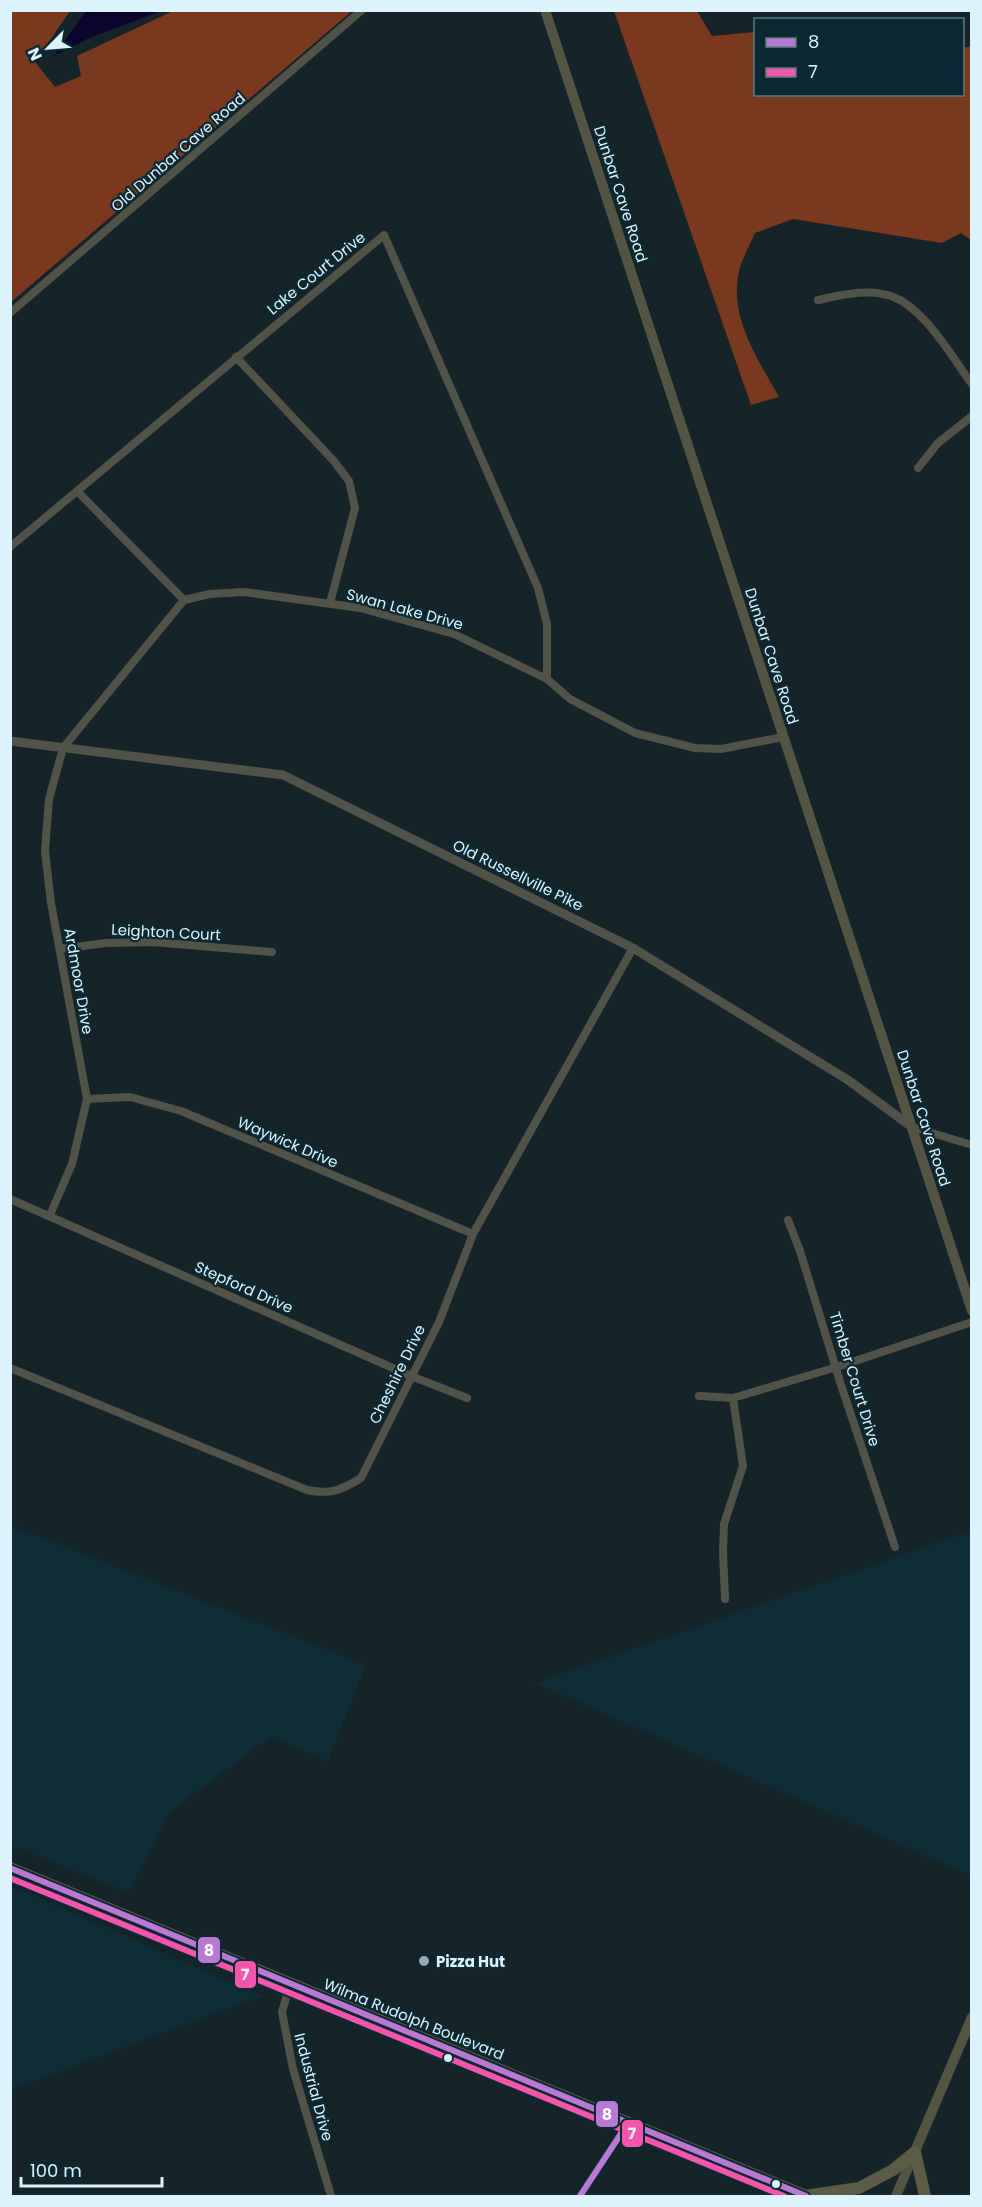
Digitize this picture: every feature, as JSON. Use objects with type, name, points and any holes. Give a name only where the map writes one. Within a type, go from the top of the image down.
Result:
[{"type":"highway","name":"Wilma Rudolph Boulevard","points":[[10,1868],[806,2196]]},
{"type":"highway","points":[[806,2196],[859,2188],[893,2170],[915,2152],[925,2196]]},
{"type":"main road","name":"Dunbar Cave Road","points":[[545,10],[972,1311]]},
{"type":"main road","points":[[896,2196],[972,2017]]},
{"type":"street","name":"Old Dunbar Cave Road","points":[[10,313],[362,10]]},
{"type":"street","name":"Lake Court Drive","points":[[10,547],[384,235],[538,588],[547,624],[547,679]]},
{"type":"street","points":[[818,300],[849,293],[874,293],[892,297],[926,321],[972,384]]},
{"type":"street","points":[[236,357],[333,460],[349,481],[355,508],[330,603]]},
{"type":"street","points":[[918,468],[938,443],[972,416]]},
{"type":"street","points":[[63,748],[184,600],[77,491]]},
{"type":"street","name":"Swan Lake Drive","points":[[184,600],[210,594],[244,592],[360,608],[454,634],[547,679],[570,699],[635,733],[695,748],[721,749],[783,737]]},
{"type":"street","name":"Old Russellville Pike","points":[[10,741],[283,775],[633,948],[848,1080],[912,1127],[972,1144]]},
{"type":"street","name":"Ardmoor Drive","points":[[50,1215],[72,1164],[87,1099],[45,851],[49,799],[63,748]]},
{"type":"street","name":"Leighton Court","points":[[60,950],[106,943],[153,942],[272,952]]},
{"type":"street","name":"Cheshire Drive","points":[[10,1368],[307,1490],[320,1493],[344,1489],[361,1478],[438,1322],[473,1234],[633,948]]},
{"type":"street","name":"Waywick Drive","points":[[87,1099],[130,1097],[181,1111],[473,1234]]},
{"type":"street","name":"Stepford Drive","points":[[10,1199],[411,1376],[467,1398]]},
{"type":"street","name":"Timber Court Drive","points":[[788,1220],[895,1547]]},
{"type":"street","points":[[699,1396],[733,1398],[837,1367],[972,1322]]},
{"type":"street","points":[[725,1599],[724,1524],[743,1466],[733,1398]]},
{"type":"street","name":"Industrial Drive","points":[[290,1984],[282,2012],[292,2069],[331,2196]]},
{"type":"street","points":[[580,2196],[628,2123]]},
{"type":"shaded area","points":[[11,10],[70,11],[35,62],[55,87],[81,76],[77,56],[173,11],[352,11],[11,302]]},
{"type":"shaded area","points":[[86,11],[161,11],[89,38],[54,56]]},
{"type":"shaded area","points":[[614,11],[697,11],[712,36],[754,32],[754,96],[964,96],[964,48],[971,46],[971,240],[961,233],[942,243],[793,219],[755,233],[740,267],[737,285],[738,302],[746,335],[779,397],[751,405]]},
{"type":"shaded area","points":[[10,1525],[366,1665],[328,1761],[271,1737],[170,1812],[128,1893],[11,1845]]},
{"type":"shaded area","points":[[971,1531],[971,1876],[535,1683]]},
{"type":"shaded area","points":[[11,1886],[263,1996],[11,2090]]},
{"type":"transit line","name":"8","points":[[10,1868],[806,2196]]},
{"type":"transit line","name":"7","points":[[10,1878],[784,2196]]},
{"type":"transit line","name":"8","points":[[580,2196],[628,2123]]},
{"type":"place","name":"Pizza Hut","points":[[424,1961]]}]
